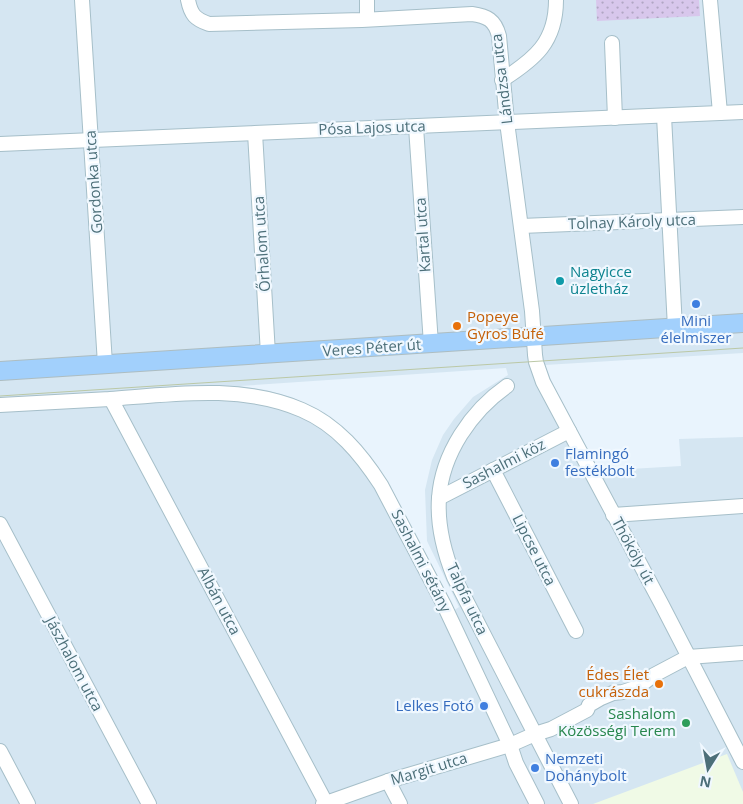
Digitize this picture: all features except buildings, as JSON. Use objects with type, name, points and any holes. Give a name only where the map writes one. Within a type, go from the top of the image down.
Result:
[{"type":"main road","name":"Veres Péter út","points":[[0,371],[743,323]]},
{"type":"street","name":"Gordonka utca","points":[[82,0],[105,364]]},
{"type":"street","name":"Lándzsa utca","points":[[188,0],[190,11],[198,20],[209,24],[472,14],[486,17],[494,24],[499,36],[502,80],[534,337]]},
{"type":"street","points":[[367,0],[367,19]]},
{"type":"street","points":[[502,80],[523,67],[543,47],[557,22],[556,0]]},
{"type":"street","points":[[710,0],[720,114]]},
{"type":"street","points":[[612,43],[615,118]]},
{"type":"street","name":"Pósa Lajos utca","points":[[0,144],[743,112]]},
{"type":"street","points":[[664,116],[675,328]]},
{"type":"street","name":"Kartal utca","points":[[416,126],[431,344]]},
{"type":"street","name":"Őrhalom utca","points":[[255,133],[268,354]]},
{"type":"street","name":"Tolnay Károly utca","points":[[521,226],[743,217]]},
{"type":"street","name":"Thököly út","points":[[534,337],[535,355],[543,382],[743,762]]},
{"type":"street","name":"Talpfa utca","points":[[507,386],[484,404],[458,439],[442,481],[439,498],[440,532],[450,566],[463,596],[535,734]]},
{"type":"street","name":"Sashalmi sétány","points":[[111,399],[204,392],[266,398],[303,410],[328,424],[352,445],[382,484],[444,605],[510,745],[516,763],[537,804]]},
{"type":"street","points":[[0,405],[111,399]]},
{"type":"street","name":"Albán utca","points":[[111,399],[324,803]]},
{"type":"street","name":"Sashalmi köz","points":[[439,498],[569,431]]},
{"type":"street","name":"Lipcse utca","points":[[493,470],[576,630]]},
{"type":"street","points":[[613,515],[743,506]]},
{"type":"street","name":"Jászhalom utca","points":[[0,524],[149,804]]},
{"type":"street","points":[[444,605],[463,596]]},
{"type":"street","points":[[688,657],[743,653]]},
{"type":"street","name":"Margit utca","points":[[324,803],[510,745],[551,729],[587,710],[594,710],[623,692],[638,687],[688,657]]},
{"type":"street","points":[[535,734],[571,804]]},
{"type":"street","points":[[0,751],[28,804]]},
{"type":"street","points":[[388,782],[400,804]]},
{"type":"shaded area","points":[[0,0],[743,0],[743,353],[545,365],[558,398],[596,471],[681,466],[679,439],[743,437],[743,804],[0,804]],"holes":[[[506,368],[508,375],[473,397],[454,419],[443,435],[432,460],[425,490],[427,541],[459,607],[453,611],[370,461],[341,426],[325,413],[291,397],[266,390],[240,386]]]},
{"type":"shaded area","points":[[596,0],[699,0],[700,16],[597,21]]},
{"type":"shaded area","points":[[727,754],[743,792],[743,804],[593,804]]},
{"type":"tram line","points":[[0,396],[743,348]]},
{"type":"place","name":"Nagyicce üzletház","points":[[560,281]]},
{"type":"place","name":"Mini élelmiszer","points":[[696,304]]},
{"type":"place","name":"Popeye Gyros Büfé","points":[[457,326]]},
{"type":"place","name":"Flamingó festékbolt","points":[[555,463]]},
{"type":"place","name":"Édes Élet cukrászda","points":[[659,684]]},
{"type":"place","name":"Lelkes Fotó","points":[[484,706]]},
{"type":"place","name":"Sashalom Közösségi Terem","points":[[686,723]]},
{"type":"place","name":"Nemzeti Dohánybolt","points":[[535,768]]}]
